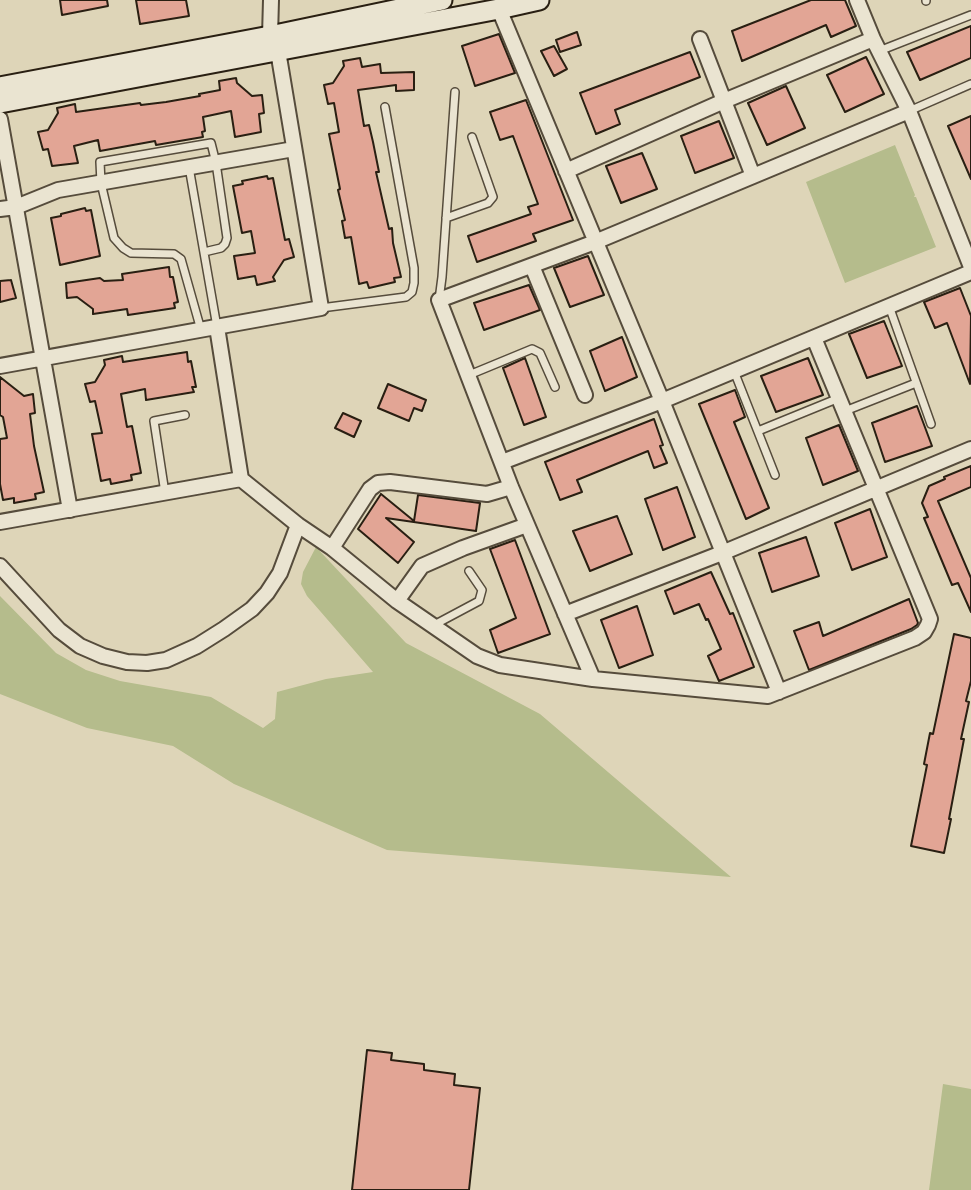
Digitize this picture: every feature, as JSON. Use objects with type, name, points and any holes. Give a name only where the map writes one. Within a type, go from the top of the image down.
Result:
[{"type":"street","points":[[0,366],[321,308],[274,44],[271,0]]},
{"type":"street","points":[[0,103],[274,44],[442,0]]},
{"type":"street","points":[[0,86],[499,9],[539,0]]},
{"type":"street","points":[[502,462],[662,401],[971,269],[909,111],[857,0]]},
{"type":"street","points":[[499,9],[662,401],[779,692]]},
{"type":"street","points":[[700,39],[753,176]]},
{"type":"street","points":[[566,171],[724,101],[876,45]]},
{"type":"street","points":[[593,679],[511,488],[439,300],[596,242],[909,111]]},
{"type":"street","points":[[0,119],[70,510]]},
{"type":"street","points":[[0,209],[16,207],[58,190],[294,149]]},
{"type":"street","points":[[532,266],[585,395]]},
{"type":"street","points":[[217,327],[241,479],[397,601],[477,656],[500,665],[593,679],[757,695],[779,692],[915,638],[924,632],[930,619],[814,338]]},
{"type":"street","points":[[565,614],[722,553],[971,449]]},
{"type":"street","points":[[0,522],[241,479]]},
{"type":"street","points":[[332,548],[370,489],[378,483],[390,482],[487,494],[511,488]]},
{"type":"street","points":[[0,566],[59,630],[80,646],[127,663],[147,663],[166,660],[197,646],[252,609],[280,573],[298,525]]},
{"type":"street","points":[[397,601],[422,566],[527,525]]},
{"type":"lane","points":[[876,45],[971,15]]},
{"type":"lane","points":[[909,111],[971,84]]},
{"type":"lane","points":[[439,300],[455,92]]},
{"type":"lane","points":[[321,308],[406,297],[412,292],[414,268],[385,107]]},
{"type":"lane","points":[[446,218],[488,203],[493,197],[472,137]]},
{"type":"lane","points":[[201,330],[181,259],[174,254],[131,253],[114,238],[101,183],[100,162],[211,143],[227,238],[220,248],[204,252]]},
{"type":"lane","points":[[189,167],[217,327]]},
{"type":"lane","points":[[889,306],[931,424]]},
{"type":"lane","points":[[468,375],[532,349],[540,353],[555,387]]},
{"type":"lane","points":[[734,371],[775,475]]},
{"type":"lane","points":[[758,431],[916,383]]},
{"type":"lane","points":[[165,492],[154,421],[185,415]]},
{"type":"lane","points":[[433,626],[479,601],[482,590],[469,571]]},
{"type":"green space","points":[[895,145],[936,247],[845,283],[806,182]]},
{"type":"green space","points":[[316,547],[406,643],[540,714],[731,877],[387,850],[234,784],[173,746],[87,728],[0,694],[0,596],[56,653],[86,670],[120,681],[211,697],[263,728],[275,719],[277,692],[326,679],[373,672],[307,596],[301,584],[303,572]]},
{"type":"green space","points":[[943,1084],[971,1089],[971,1190],[929,1190]]},
{"type":"building","points":[[60,0],[107,0],[108,6],[62,15]]},
{"type":"building","points":[[136,0],[186,0],[189,16],[140,24]]},
{"type":"building","points":[[811,0],[845,0],[856,26],[831,37],[826,25],[742,61],[732,31]]},
{"type":"building","points":[[971,26],[971,58],[920,80],[907,52]]},
{"type":"building","points":[[577,32],[581,45],[560,52],[556,40]]},
{"type":"building","points":[[499,34],[515,73],[475,86],[462,46]]},
{"type":"building","points":[[554,46],[567,69],[554,76],[541,51]]},
{"type":"building","points":[[690,52],[700,77],[615,110],[620,124],[596,134],[580,93]]},
{"type":"building","points":[[866,57],[884,94],[845,112],[827,75]]},
{"type":"building","points":[[360,58],[362,67],[380,64],[381,73],[414,72],[414,90],[396,91],[396,85],[358,90],[364,126],[369,125],[373,142],[379,172],[376,172],[389,229],[392,228],[401,277],[394,278],[395,282],[369,288],[367,282],[359,284],[351,237],[345,238],[342,221],[345,220],[329,134],[339,132],[334,103],[328,104],[324,85],[333,83],[344,66],[343,61]]},
{"type":"building","points":[[236,78],[237,83],[252,96],[262,95],[264,113],[259,114],[261,132],[235,137],[231,111],[203,117],[203,137],[156,145],[155,141],[100,151],[98,140],[74,146],[78,163],[52,166],[48,149],[43,150],[38,132],[48,130],[58,113],[57,108],[75,104],[76,112],[166,102],[220,90],[219,81]]},
{"type":"building","points":[[786,86],[805,128],[767,145],[748,103]]},
{"type":"building","points":[[526,100],[573,220],[533,234],[536,241],[477,262],[468,236],[531,214],[528,207],[538,204],[513,136],[500,140],[490,112]]},
{"type":"building","points":[[971,116],[971,179],[948,126]]},
{"type":"building","points":[[719,121],[734,158],[695,173],[681,136]]},
{"type":"building","points":[[642,153],[657,189],[621,203],[606,166]]},
{"type":"building","points":[[267,176],[268,179],[273,178],[285,240],[289,239],[294,257],[284,260],[273,277],[275,281],[257,285],[255,276],[238,279],[234,256],[255,253],[251,231],[242,233],[233,186],[243,184],[242,181]]},
{"type":"building","points":[[85,208],[86,211],[91,210],[100,256],[60,265],[51,218]]},
{"type":"building","points":[[588,256],[604,295],[570,307],[554,268]]},
{"type":"building","points":[[169,267],[178,302],[174,303],[175,308],[128,315],[127,309],[93,314],[93,309],[77,297],[67,298],[66,283],[100,278],[104,281],[123,280],[122,274]]},
{"type":"building","points":[[11,280],[16,298],[0,302],[0,281]]},
{"type":"building","points":[[529,285],[540,310],[484,330],[474,303]]},
{"type":"building","points":[[960,288],[971,316],[970,384],[947,323],[935,328],[924,302]]},
{"type":"building","points":[[884,321],[902,366],[867,378],[849,334]]},
{"type":"building","points":[[622,337],[637,377],[605,391],[590,351]]},
{"type":"building","points":[[187,352],[196,387],[192,387],[194,392],[146,400],[145,389],[121,394],[127,427],[132,426],[141,473],[131,475],[132,480],[111,484],[110,479],[101,481],[92,434],[102,433],[95,401],[90,402],[85,384],[95,382],[105,365],[104,360],[122,356],[123,362]]},
{"type":"building","points":[[525,358],[546,417],[524,425],[503,368]]},
{"type":"building","points":[[808,358],[823,395],[776,412],[761,376]]},
{"type":"building","points":[[0,377],[24,396],[33,394],[35,413],[30,414],[44,492],[35,494],[36,499],[14,503],[14,498],[3,500],[0,484],[0,439],[7,438],[3,417],[0,415]]},
{"type":"building","points":[[388,384],[426,400],[422,411],[414,408],[409,421],[378,408]]},
{"type":"building","points":[[735,390],[745,417],[734,422],[769,508],[746,519],[699,404]]},
{"type":"building","points":[[917,406],[932,446],[885,462],[872,423]]},
{"type":"building","points":[[343,413],[361,421],[354,437],[335,428]]},
{"type":"building","points":[[654,419],[667,463],[654,468],[648,451],[577,480],[582,492],[560,500],[545,462]]},
{"type":"building","points":[[839,425],[858,471],[823,485],[806,438]]},
{"type":"building","points":[[971,466],[971,487],[938,501],[971,578],[971,612],[958,583],[952,585],[924,518],[928,517],[922,503],[929,486]]},
{"type":"building","points":[[677,487],[695,537],[663,550],[645,499]]},
{"type":"building","points":[[381,494],[414,521],[418,495],[480,503],[476,531],[386,518],[414,542],[398,563],[358,529]]},
{"type":"building","points":[[870,509],[887,557],[852,570],[835,523]]},
{"type":"building","points":[[617,516],[632,554],[590,571],[573,531]]},
{"type":"building","points":[[806,537],[819,576],[772,592],[759,553]]},
{"type":"building","points":[[515,540],[550,634],[498,653],[490,630],[516,618],[490,549]]},
{"type":"building","points":[[711,572],[730,614],[733,613],[754,667],[719,681],[708,656],[721,649],[699,604],[674,614],[665,591]]},
{"type":"building","points":[[909,599],[917,625],[809,670],[794,631],[819,622],[823,636]]},
{"type":"building","points":[[637,606],[653,655],[619,668],[601,620]]},
{"type":"building","points":[[954,634],[971,638],[971,681],[944,853],[911,846],[927,765],[924,764],[930,733],[933,734]]},
{"type":"building","points":[[367,1050],[392,1053],[391,1060],[424,1064],[424,1070],[455,1074],[454,1085],[480,1088],[469,1190],[352,1190]]}]
